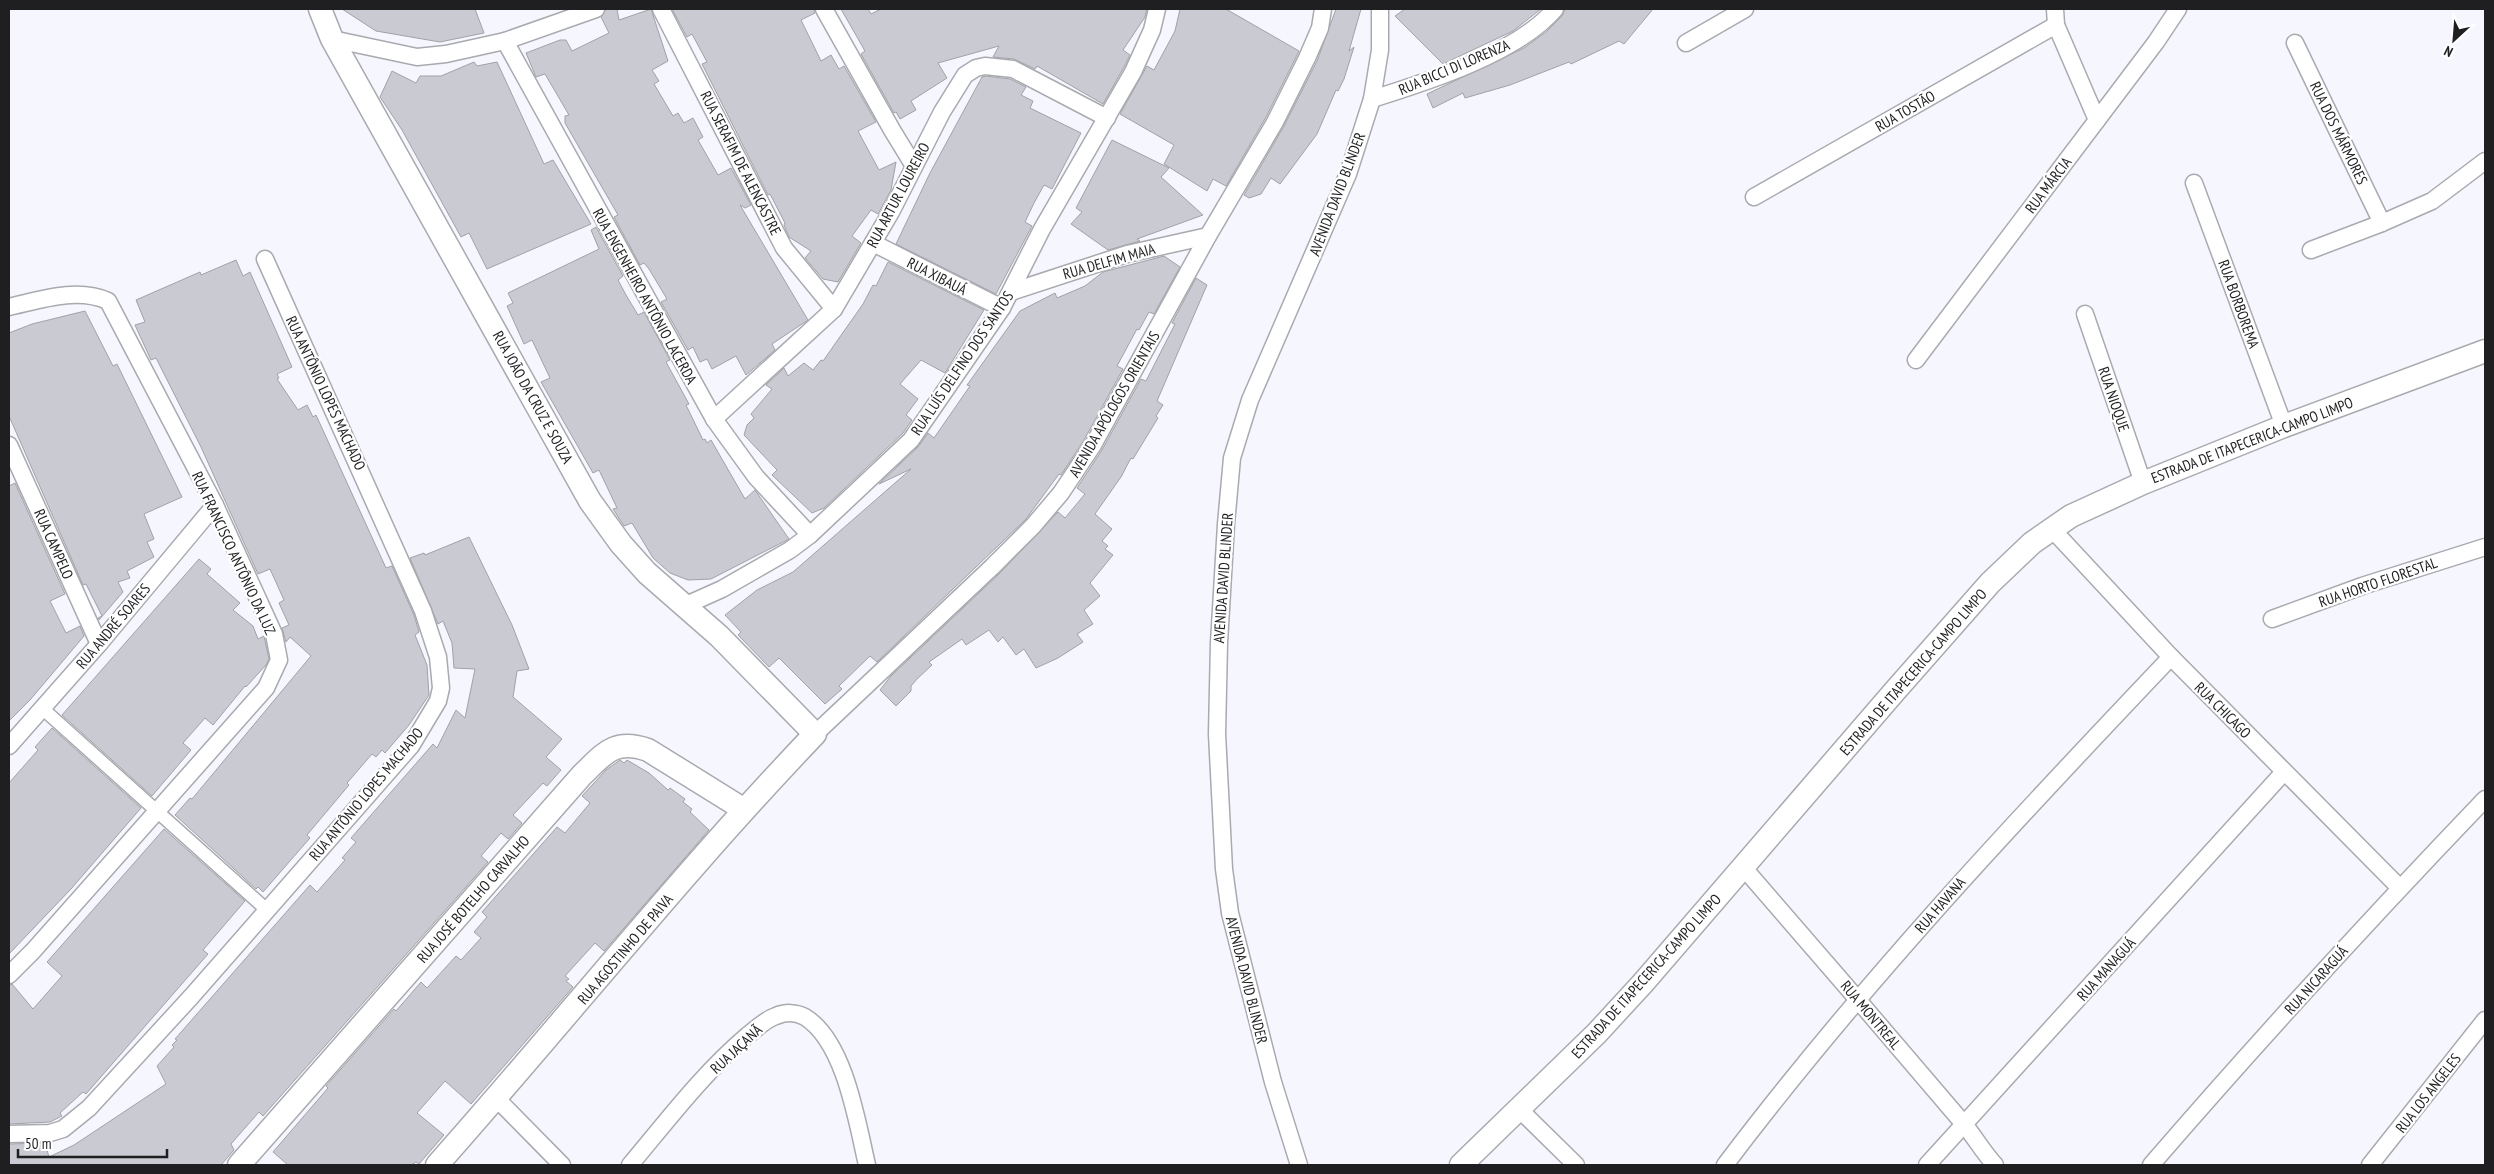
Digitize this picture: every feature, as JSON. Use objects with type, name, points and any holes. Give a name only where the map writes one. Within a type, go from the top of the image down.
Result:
[{"type":"main road","name":"RUA JOÃO DA CRUZ E SOUZA","points":[[320,9],[332,39],[590,501],[620,544],[647,573],[719,636],[815,734]]},
{"type":"main road","name":"ESTRADA DE ITAPECERICA-CAMPO LIMPO","points":[[1461,1165],[1604,1026],[1695,926],[1743,867],[1990,583],[2032,543],[2070,516],[2143,483],[2284,426],[2485,351]]},
{"type":"main road","name":"RUA AGOSTINHO DE PAIVA","points":[[437,1165],[497,1099],[743,809],[815,734]]},
{"type":"main road","name":"RUA JOSÉ BOTELHO CARVALHO","points":[[239,1165],[582,775],[606,753],[620,745],[633,745],[648,750],[743,809]]},
{"type":"street","points":[[332,39],[418,57],[446,54],[505,41],[596,9]]},
{"type":"street","name":"RUA SERAFIM DE ALENCASTRE","points":[[661,9],[784,248],[834,309]]},
{"type":"street","points":[[824,9],[914,166]]},
{"type":"street","name":"RUA LUÍS DELFINO DOS SANTOS","points":[[684,606],[722,589],[768,563],[810,535],[911,440],[1002,308],[1042,229],[1133,72],[1152,30],[1157,9]]},
{"type":"street","name":"AVENIDA APÓLOGOS ORIENTAIS","points":[[815,734],[1034,526],[1061,493],[1093,445],[1208,236],[1275,122],[1320,28],[1323,9]]},
{"type":"street","name":"AVENIDA DAVID BLINDER","points":[[1299,1165],[1273,1082],[1230,913],[1224,869],[1217,734],[1218,643],[1232,458],[1250,400],[1350,169],[1372,99],[1380,50],[1380,9]]},
{"type":"street","name":"RUA BICCI DI LORENZA","points":[[1372,99],[1411,87],[1490,54],[1513,42],[1556,9]]},
{"type":"street","points":[[1686,43],[1745,9]]},
{"type":"street","name":"RUA MÁRCIA","points":[[1916,360],[2178,9]]},
{"type":"street","points":[[2056,17],[2097,120]]},
{"type":"street","name":"RUA TOSTÃO","points":[[1754,197],[2056,17]]},
{"type":"street","name":"RUA ENGENHEIRO ANTÔNIO LACERDA","points":[[505,41],[714,419],[756,477],[810,535]]},
{"type":"street","name":"RUA DOS MÁRMORES","points":[[2295,43],[2382,223]]},
{"type":"street","name":"RUA ARTUR LOUREIRO","points":[[714,419],[834,309],[873,243],[942,112],[965,75],[976,68],[996,66],[1012,69],[1107,118]]},
{"type":"street","points":[[2311,250],[2382,223],[2432,201],[2485,161]]},
{"type":"street","name":"RUA BORBOREMA","points":[[2194,183],[2284,426]]},
{"type":"street","name":"RUA DELFIM MAIA","points":[[1011,292],[1127,254],[1208,236]]},
{"type":"street","name":"RUA XIBAUÁ","points":[[873,243],[1002,308]]},
{"type":"street","name":"RUA ANTÔNIO LOPES MACHADO","points":[[9,1134],[50,1132],[63,1129],[76,1119],[184,1004],[411,746],[432,713],[441,688],[438,657],[423,611],[264,259]]},
{"type":"street","name":"RUA FRANCISCO ANTÔNIO DA LUZ","points":[[9,307],[85,294],[108,301],[214,505],[274,634],[279,660],[266,688],[20,966],[9,975]]},
{"type":"street","name":"RUA NIOQUE","points":[[2085,314],[2143,483]]},
{"type":"street","name":"RUA CAMPELO","points":[[9,444],[98,644]]},
{"type":"street","name":"RUA ANDRÉ SOARES","points":[[9,746],[43,709],[214,505]]},
{"type":"street","name":"RUA CHICAGO","points":[[2051,528],[2171,657],[2400,888]]},
{"type":"street","name":"RUA HORTO FLORESTAL","points":[[2272,619],[2362,586],[2485,547]]},
{"type":"street","name":"RUA HAVANA","points":[[1725,1165],[1858,998],[1986,852],[2171,657]]},
{"type":"street","points":[[43,709],[158,810],[267,910]]},
{"type":"street","name":"RUA MANAGUÁ","points":[[1927,1165],[2284,772]]},
{"type":"street","name":"RUA NICARAGUÁ","points":[[2151,1165],[2211,1095],[2400,888],[2485,799]]},
{"type":"street","name":"RUA MONTREAL","points":[[1743,867],[1858,998],[1915,1069],[1964,1124],[1995,1165]]},
{"type":"street","name":"RUA JAÇANÃ","points":[[630,1165],[729,1051],[774,1016],[788,1013],[805,1017],[820,1030],[836,1057],[849,1088],[867,1165]]},
{"type":"street","name":"RUA LOS ANGELES","points":[[2370,1165],[2485,1020]]},
{"type":"street","points":[[497,1099],[562,1165]]},
{"type":"street","points":[[1518,1108],[1576,1165]]},
{"type":"building","points":[[342,9],[475,9],[484,33],[440,42],[376,31]]},
{"type":"building","points":[[606,9],[617,9],[619,20],[651,9],[668,61],[652,70],[659,81],[654,84],[673,116],[678,113],[684,123],[693,118],[703,137],[698,140],[718,175],[731,168],[751,205],[745,208],[740,205],[808,320],[772,344],[775,350],[746,375],[736,356],[712,369],[707,359],[700,362],[693,347],[688,350],[661,302],[667,299],[649,269],[644,263],[640,265],[614,217],[618,215],[565,123],[565,116],[569,115],[545,74],[536,77],[526,53],[560,40],[566,40],[572,51],[609,33],[601,17]]},
{"type":"building","points":[[672,9],[814,9],[815,13],[801,20],[821,61],[831,55],[839,69],[844,66],[876,122],[858,131],[879,170],[896,162],[891,190],[878,214],[871,210],[852,236],[861,243],[838,282],[823,279],[805,258],[811,251],[789,237],[784,225],[785,223],[770,194],[768,195],[702,64],[707,62],[692,34],[687,37]]},
{"type":"building","points":[[841,9],[868,9],[871,14],[881,9],[1147,9],[1145,17],[1123,50],[1130,55],[1103,104],[1037,66],[1035,69],[1014,59],[993,57],[999,46],[938,63],[947,78],[911,101],[916,110],[900,119],[896,112],[894,113],[861,54],[865,51]]},
{"type":"building","points":[[1180,9],[1226,9],[1299,51],[1266,117],[1226,186],[1213,179],[1207,191],[1164,164],[1174,145],[1120,114],[1147,66],[1154,70],[1175,31]]},
{"type":"building","points":[[1336,9],[1361,9],[1349,51],[1354,47],[1344,79],[1338,91],[1336,90],[1317,134],[1280,184],[1271,178],[1261,194],[1249,198],[1244,195],[1284,126],[1317,61]]},
{"type":"building","points":[[1405,9],[1541,9],[1513,31],[1443,64],[1395,16]]},
{"type":"building","points":[[1565,9],[1653,9],[1624,44],[1619,41],[1571,64],[1569,62],[1510,85],[1465,98],[1463,93],[1433,108],[1427,94],[1524,48],[1546,32],[1562,16]]},
{"type":"building","points":[[474,62],[477,66],[497,62],[544,164],[553,160],[591,224],[487,269],[469,233],[461,237],[402,130],[380,97],[392,71],[416,83],[420,76],[441,76]]},
{"type":"building","points":[[982,77],[1010,79],[1026,87],[1021,95],[1033,101],[1030,108],[1081,133],[1052,189],[1044,185],[1034,203],[1025,222],[1032,226],[996,294],[896,244],[930,173]]},
{"type":"building","points":[[1112,140],[1169,168],[1161,177],[1203,215],[1137,239],[1140,241],[1108,250],[1071,224],[1082,212],[1076,208]]},
{"type":"building","points":[[596,227],[623,276],[618,280],[626,295],[638,315],[644,312],[670,360],[666,362],[689,404],[686,405],[703,440],[705,439],[707,443],[711,440],[745,499],[755,490],[789,539],[711,579],[688,580],[670,573],[653,558],[632,523],[624,526],[613,509],[617,508],[599,470],[593,473],[541,382],[550,378],[532,340],[524,344],[507,306],[513,303],[508,293],[599,249],[591,230]]},
{"type":"building","points":[[1164,256],[1180,267],[1154,314],[1149,312],[1139,330],[1137,329],[1117,366],[1123,369],[1084,440],[1061,475],[1059,474],[1026,519],[877,662],[870,656],[839,686],[842,689],[825,704],[779,658],[769,667],[738,635],[741,632],[725,615],[757,590],[793,572],[911,469],[879,484],[918,447],[928,433],[934,438],[970,386],[967,385],[1020,311],[1055,293],[1057,298],[1085,286],[1103,272]]},
{"type":"building","points":[[236,260],[243,276],[250,272],[292,367],[277,374],[279,378],[277,379],[298,410],[307,405],[313,417],[316,415],[386,568],[392,566],[414,615],[419,632],[415,635],[427,665],[429,695],[409,725],[385,753],[382,750],[376,757],[372,754],[347,783],[349,785],[307,835],[310,838],[263,892],[258,887],[256,889],[175,815],[190,798],[192,799],[311,656],[290,637],[286,642],[282,628],[289,625],[279,603],[284,600],[270,569],[258,574],[201,447],[156,358],[151,360],[135,325],[145,322],[136,300],[200,272],[201,275]]},
{"type":"building","points":[[888,262],[984,310],[945,373],[921,360],[900,384],[918,399],[906,415],[912,420],[903,433],[824,508],[812,513],[772,475],[777,470],[744,435],[747,425],[754,418],[751,414],[772,389],[766,385],[784,368],[788,376],[804,363],[813,370],[821,360],[823,361],[863,304],[873,285],[876,286]]},
{"type":"building","points":[[1196,278],[1207,285],[1157,401],[1163,405],[1156,416],[1158,418],[1133,459],[1131,458],[1121,477],[1095,514],[1112,529],[1102,541],[1108,546],[1105,549],[1113,555],[1090,583],[1100,596],[1084,610],[1093,624],[1077,634],[1083,642],[1058,658],[1036,668],[1024,649],[1016,655],[1003,637],[998,642],[989,630],[966,645],[962,639],[929,662],[932,665],[917,679],[911,686],[911,691],[896,706],[880,690],[891,676],[999,574],[1058,512],[1065,518],[1085,494],[1077,488],[1102,450],[1141,379],[1146,381],[1175,324],[1172,323]]},
{"type":"building","points":[[85,311],[113,366],[117,364],[182,497],[144,514],[154,539],[147,542],[154,557],[127,571],[130,578],[118,582],[123,592],[99,620],[98,618],[102,616],[86,584],[83,585],[9,416],[9,333],[32,324]]},
{"type":"building","points":[[15,483],[65,594],[50,601],[66,633],[80,626],[84,636],[30,700],[9,721],[9,486]]},
{"type":"building","points":[[469,537],[512,625],[529,669],[517,671],[513,697],[562,739],[546,757],[561,770],[547,786],[543,783],[513,815],[522,823],[508,839],[501,833],[481,856],[488,862],[263,1116],[259,1112],[231,1144],[234,1150],[221,1165],[9,1165],[9,1144],[45,1143],[49,1157],[74,1145],[166,1084],[157,1066],[174,1047],[172,1045],[177,1040],[175,1039],[310,885],[317,892],[345,860],[342,858],[356,842],[351,838],[433,744],[437,748],[456,710],[465,718],[475,669],[454,668],[452,643],[443,621],[438,624],[410,558],[424,553],[425,555]]},
{"type":"building","points":[[199,559],[211,569],[207,574],[240,603],[233,610],[253,626],[258,639],[264,636],[269,659],[266,665],[245,686],[213,725],[205,718],[183,743],[191,750],[152,796],[62,715]]},
{"type":"building","points":[[52,728],[141,808],[71,889],[9,954],[9,783],[38,750],[35,747]]},
{"type":"building","points":[[620,760],[624,763],[627,760],[649,773],[668,790],[670,788],[685,799],[683,802],[692,809],[690,812],[709,830],[604,951],[595,943],[565,976],[569,979],[566,981],[573,987],[471,1104],[445,1081],[417,1113],[444,1135],[419,1164],[416,1162],[411,1165],[288,1165],[273,1152],[328,1088],[326,1086],[394,1009],[396,1011],[421,982],[427,988],[456,956],[461,960],[481,938],[474,932],[487,917],[482,912],[557,827],[565,833],[590,803],[582,796],[606,770]]},
{"type":"building","points":[[164,829],[245,901],[203,950],[208,954],[86,1094],[83,1092],[60,1113],[62,1116],[50,1122],[9,1124],[9,985],[12,984],[33,1009],[62,976],[47,962]]}]
